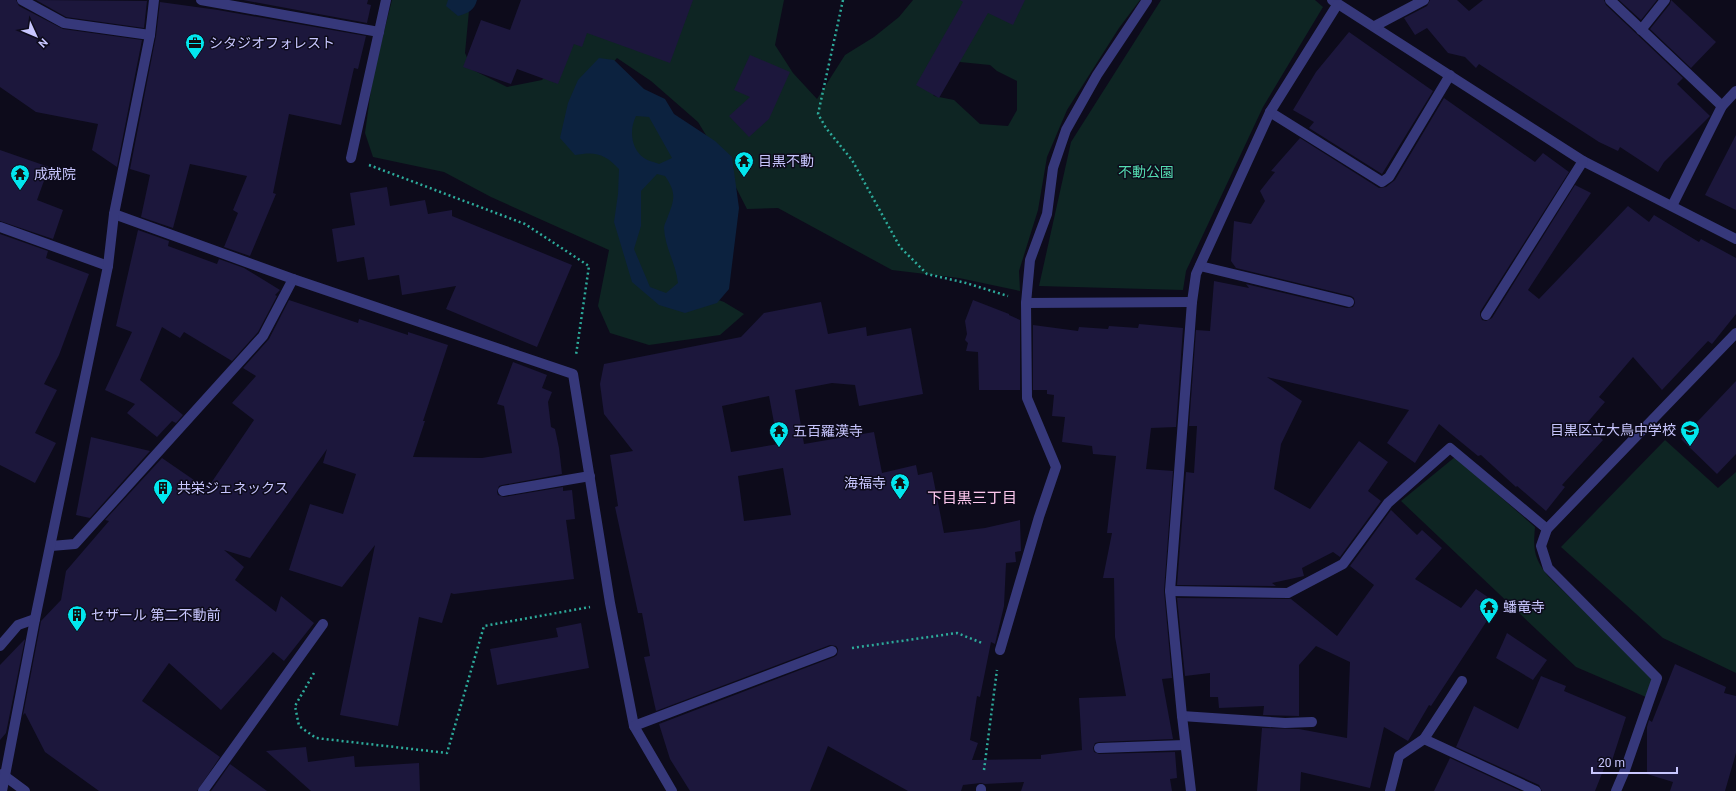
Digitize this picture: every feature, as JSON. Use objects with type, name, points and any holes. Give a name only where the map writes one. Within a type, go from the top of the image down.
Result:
[{"type":"street","points":[[22,0],[64,23],[150,35]]},
{"type":"street","points":[[2,791],[3,775],[108,266],[114,214],[150,35],[154,0]]},
{"type":"street","points":[[201,0],[379,32]]},
{"type":"street","points":[[351,158],[386,0]]},
{"type":"street","points":[[1000,650],[1039,517],[1056,467],[1027,398],[1026,303],[1030,260],[1047,214],[1053,168],[1066,130],[1097,75],[1147,0]]},
{"type":"street","points":[[1375,26],[1424,0]]},
{"type":"street","points":[[1610,0],[1722,106]]},
{"type":"street","points":[[1641,30],[1665,0]]},
{"type":"street","points":[[1191,791],[1170,591],[1192,302],[1196,274],[1270,112],[1334,2],[1375,26],[1584,161],[1736,239]]},
{"type":"street","points":[[1270,112],[1382,182],[1389,177],[1450,75]]},
{"type":"street","points":[[1672,206],[1722,106],[1736,91]]},
{"type":"street","points":[[1486,315],[1584,161]]},
{"type":"street","points":[[114,214],[293,279],[573,374],[610,603],[634,726],[672,791]]},
{"type":"street","points":[[0,227],[108,266]]},
{"type":"street","points":[[1200,266],[1349,302]]},
{"type":"street","points":[[51,546],[75,544],[263,336],[293,279]]},
{"type":"street","points":[[1026,303],[1192,302]]},
{"type":"street","points":[[1616,791],[1625,770],[1657,678],[1548,568],[1541,546],[1547,529],[1736,333]]},
{"type":"street","points":[[1170,591],[1288,593],[1343,564],[1388,503],[1450,448],[1547,529]]},
{"type":"street","points":[[503,491],[590,476]]},
{"type":"street","points":[[0,646],[18,625],[35,619]]},
{"type":"street","points":[[203,791],[323,624]]},
{"type":"street","points":[[634,726],[832,651]]},
{"type":"street","points":[[1390,791],[1399,756],[1424,739],[1462,681]]},
{"type":"street","points":[[1182,716],[1285,723],[1312,722]]},
{"type":"street","points":[[1424,739],[1536,791]]},
{"type":"street","points":[[1099,748],[1186,745]]},
{"type":"street","points":[[3,775],[25,791]]},
{"type":"path","points":[[843,0],[818,114],[826,128],[852,160],[900,247],[927,274],[984,288],[1026,303]]},
{"type":"path","points":[[351,158],[525,224],[589,266],[573,374]]},
{"type":"path","points":[[302,653],[317,668],[295,706],[299,726],[316,738],[447,753],[484,626],[610,603]]},
{"type":"path","points":[[832,651],[957,633],[1000,650],[981,790]]},
{"type":"green space","name":"目黒不動","points":[[392,0],[470,0],[465,53],[473,70],[507,87],[542,80],[572,48],[584,16],[688,0],[784,0],[775,45],[793,73],[817,99],[845,55],[874,37],[899,17],[913,0],[1140,0],[1119,28],[1067,110],[1047,157],[1038,210],[1019,271],[1020,291],[959,278],[892,270],[778,208],[747,209],[726,168],[698,122],[651,81],[617,58],[603,74],[668,116],[699,293],[724,302],[744,314],[720,335],[649,345],[610,333],[598,306],[609,250],[491,197],[444,172],[373,157],[365,133],[373,75]],"holes":[[[950,61],[990,65],[997,71],[1017,81],[1017,110],[1008,126],[980,124],[954,100],[934,96],[926,78]]]},
{"type":"green space","name":"不動公園","points":[[1161,0],[1315,0],[1323,7],[1263,107],[1186,271],[1183,290],[1039,286],[1071,142]]},
{"type":"green space","name":"目黒区立大鳥中学校","points":[[1665,440],[1718,488],[1736,472],[1736,673],[1663,638],[1561,547]]},
{"type":"green space","points":[[1455,457],[1535,527],[1534,542],[1537,559],[1543,570],[1653,678],[1646,697],[1576,667],[1401,501]]},
{"type":"water","points":[[448,0],[477,0],[474,7],[470,11],[458,16],[446,6]]},
{"type":"water","points":[[599,58],[614,60],[644,89],[665,99],[674,114],[715,141],[732,157],[739,208],[729,289],[717,303],[685,313],[659,305],[632,282],[614,222],[618,194],[619,169],[609,160],[600,155],[589,153],[575,155],[560,138],[568,103],[578,80]],"holes":[[[636,116],[649,117],[672,158],[659,164],[646,159],[636,150],[632,139],[632,127]],[[657,174],[665,176],[673,191],[672,205],[664,228],[666,242],[678,283],[666,293],[650,287],[634,249],[641,226],[641,191]]]},
{"type":"building","points":[[0,0],[16,0],[19,6],[63,29],[142,40],[117,167],[92,150],[98,124],[36,112],[0,87]]},
{"type":"building","points":[[36,0],[147,1],[144,28],[66,17]]},
{"type":"building","points":[[243,0],[368,0],[367,4],[371,5],[367,23]]},
{"type":"building","points":[[521,0],[693,0],[670,63],[587,33],[582,47],[574,44],[558,84],[517,69],[511,84],[463,67],[481,20],[510,30]]},
{"type":"building","points":[[960,0],[1025,0],[1013,25],[988,13],[939,98],[916,85],[963,2]]},
{"type":"building","points":[[1430,0],[1457,0],[1469,11],[1483,0],[1604,0],[1606,5],[1683,78],[1677,84],[1710,116],[1664,162],[1658,172],[1620,147],[1618,151],[1599,142],[1479,64],[1476,68],[1465,57],[1448,53],[1427,28],[1415,35],[1404,18],[1427,6]]},
{"type":"building","points":[[1619,0],[1657,0],[1641,20]]},
{"type":"building","points":[[1671,0],[1716,42],[1691,68],[1650,29],[1670,4]]},
{"type":"building","points":[[160,2],[218,10],[366,36],[358,69],[354,68],[341,125],[289,114],[273,193],[276,194],[250,256],[224,247],[238,213],[233,210],[247,176],[190,164],[173,228],[141,217],[150,175],[130,169],[156,36]]},
{"type":"building","points":[[1349,32],[1433,91],[1382,174],[1309,128],[1314,122],[1293,110],[1316,72]]},
{"type":"building","points":[[750,55],[790,72],[769,119],[749,137],[729,116],[750,97],[734,90]]},
{"type":"building","points":[[1444,98],[1535,162],[1543,153],[1569,172],[1480,312],[1482,320],[1486,321],[1492,318],[1575,185],[1591,193],[1528,290],[1539,299],[1628,206],[1649,222],[1654,215],[1699,242],[1701,239],[1736,258],[1736,314],[1712,344],[1708,341],[1662,390],[1633,357],[1599,397],[1605,402],[1586,424],[1603,440],[1562,485],[1565,487],[1546,511],[1517,486],[1516,487],[1481,455],[1478,456],[1439,424],[1415,463],[1387,443],[1409,410],[1267,377],[1302,401],[1281,444],[1274,489],[1310,509],[1359,441],[1388,462],[1368,491],[1381,501],[1340,557],[1333,552],[1302,568],[1304,576],[1272,583],[1276,586],[1177,585],[1186,472],[1194,473],[1197,426],[1189,426],[1196,330],[1210,331],[1214,281],[1249,288],[1246,284],[1347,308],[1353,307],[1355,303],[1354,298],[1351,296],[1236,268],[1231,261],[1234,221],[1251,224],[1265,201],[1260,191],[1275,172],[1271,171],[1300,138],[1379,188],[1386,187],[1395,180]]},
{"type":"building","points":[[1736,135],[1736,210],[1705,195]]},
{"type":"building","name":"成就院","points":[[0,150],[49,167],[37,200],[63,210],[53,239],[0,221]]},
{"type":"building","points":[[387,187],[390,206],[425,200],[428,214],[452,210],[452,216],[572,265],[537,347],[446,309],[456,286],[402,295],[399,275],[368,280],[364,257],[337,262],[332,229],[355,225],[350,193]]},
{"type":"building","points":[[138,230],[169,241],[168,246],[217,264],[219,259],[244,268],[280,290],[275,295],[277,296],[258,332],[232,361],[184,332],[180,338],[162,327],[140,380],[183,415],[176,423],[172,421],[157,437],[127,413],[135,404],[105,390],[132,332],[116,326]]},
{"type":"building","points":[[0,234],[48,251],[46,258],[89,274],[59,355],[44,384],[57,390],[35,433],[56,443],[35,483],[0,465]]},
{"type":"building","points":[[289,300],[358,323],[359,319],[408,335],[408,332],[448,345],[413,457],[482,458],[512,453],[504,406],[497,404],[513,362],[547,375],[542,388],[552,392],[548,402],[551,427],[555,429],[562,474],[502,485],[499,486],[497,492],[498,495],[504,497],[563,487],[563,491],[572,490],[575,519],[566,520],[574,579],[454,594],[451,593],[442,623],[419,617],[398,726],[340,715],[375,545],[342,587],[289,570],[310,504],[343,514],[356,474],[323,463],[327,449],[250,558],[224,550],[244,567],[235,580],[276,612],[281,596],[314,623],[284,661],[273,652],[221,710],[169,663],[142,701],[220,757],[197,791],[99,791],[45,752],[25,713],[23,715],[41,621],[61,600],[66,571],[109,521],[105,520],[162,458],[207,489],[254,420],[232,403],[256,376],[243,368],[269,339]]},
{"type":"building","points":[[973,300],[1009,314],[1020,320],[1020,390],[979,390],[978,352],[966,351],[968,343],[965,340],[967,334],[965,321]]},
{"type":"building","points":[[821,302],[828,334],[866,327],[867,336],[911,328],[923,394],[859,406],[855,385],[832,383],[795,390],[804,444],[874,432],[882,473],[916,465],[918,475],[932,472],[944,533],[985,528],[1020,520],[1021,551],[1015,552],[1016,562],[1006,563],[1004,606],[995,644],[991,642],[980,697],[977,696],[970,740],[978,743],[972,760],[1041,759],[1041,755],[1082,750],[1079,698],[1126,696],[1115,637],[1114,578],[1103,578],[1112,533],[1107,533],[1116,456],[1093,454],[1092,446],[1062,442],[1065,417],[1052,416],[1054,395],[1047,394],[1047,390],[1033,390],[1033,325],[1078,331],[1079,327],[1108,329],[1109,326],[1138,328],[1139,324],[1183,328],[1176,427],[1151,428],[1146,469],[1173,471],[1164,591],[1172,678],[1162,679],[1173,739],[1099,742],[1095,743],[1093,748],[1094,752],[1099,754],[1175,752],[1177,778],[1170,779],[1172,791],[1021,791],[1024,782],[963,785],[961,791],[908,791],[828,746],[810,791],[690,791],[670,759],[659,724],[834,657],[837,655],[838,649],[836,646],[830,645],[656,711],[644,657],[650,656],[642,613],[638,613],[615,507],[618,506],[610,455],[633,451],[604,414],[600,384],[604,364],[741,337],[764,313]],"holes":[[[769,396],[778,444],[731,452],[722,406]],[[783,468],[791,515],[744,521],[738,476]]]},
{"type":"building","points":[[1736,381],[1736,454],[1717,474],[1681,439]]},
{"type":"building","points":[[91,437],[150,451],[90,518],[76,515]]},
{"type":"building","points":[[1391,510],[1417,535],[1422,530],[1442,548],[1415,579],[1461,608],[1476,589],[1498,604],[1431,706],[1429,705],[1408,741],[1384,727],[1370,788],[1301,772],[1300,791],[1257,791],[1262,728],[1299,729],[1347,738],[1350,662],[1316,646],[1299,665],[1299,716],[1263,715],[1264,706],[1219,708],[1218,697],[1210,697],[1210,673],[1185,676],[1177,598],[1291,599],[1337,636],[1374,585],[1350,566]]},
{"type":"building","points":[[581,623],[589,668],[497,685],[490,649],[558,637],[556,628]]},
{"type":"building","points":[[1507,633],[1547,660],[1533,680],[1496,658]]},
{"type":"building","points":[[25,639],[6,733],[0,740],[0,665]]},
{"type":"building","points":[[1675,664],[1726,687],[1724,693],[1736,696],[1736,753],[1725,791],[1670,791],[1673,782],[1647,774],[1647,727],[1649,720],[1652,722]]},
{"type":"building","points":[[1541,676],[1566,686],[1564,691],[1626,717],[1610,767],[1605,766],[1595,791],[1542,791],[1539,785],[1456,747],[1474,706],[1518,729]]},
{"type":"building","points":[[306,747],[308,762],[354,756],[355,767],[419,763],[420,791],[311,791],[266,751]]},
{"type":"building","points":[[1450,758],[1521,791],[1434,791]]},
{"type":"building","points":[[230,764],[267,791],[211,791]]},
{"type":"place","name":"シタジオフォレスト","points":[[195,60]]},
{"type":"place","name":"目黒不動","points":[[744,178]]},
{"type":"place","name":"成就院","points":[[20,191]]},
{"type":"place","name":"目黒区立大鳥中学校","points":[[1690,447]]},
{"type":"place","name":"五百羅漢寺","points":[[779,448]]},
{"type":"place","name":"海福寺","points":[[900,500]]},
{"type":"place","name":"共栄ジェネックス","points":[[163,505]]},
{"type":"place","name":"蟠竜寺","points":[[1489,624]]},
{"type":"place","name":"セザール 第二不動前","points":[[77,632]]},
{"type":"district","name":"下目黒三丁目","points":[[972,498]]}]
